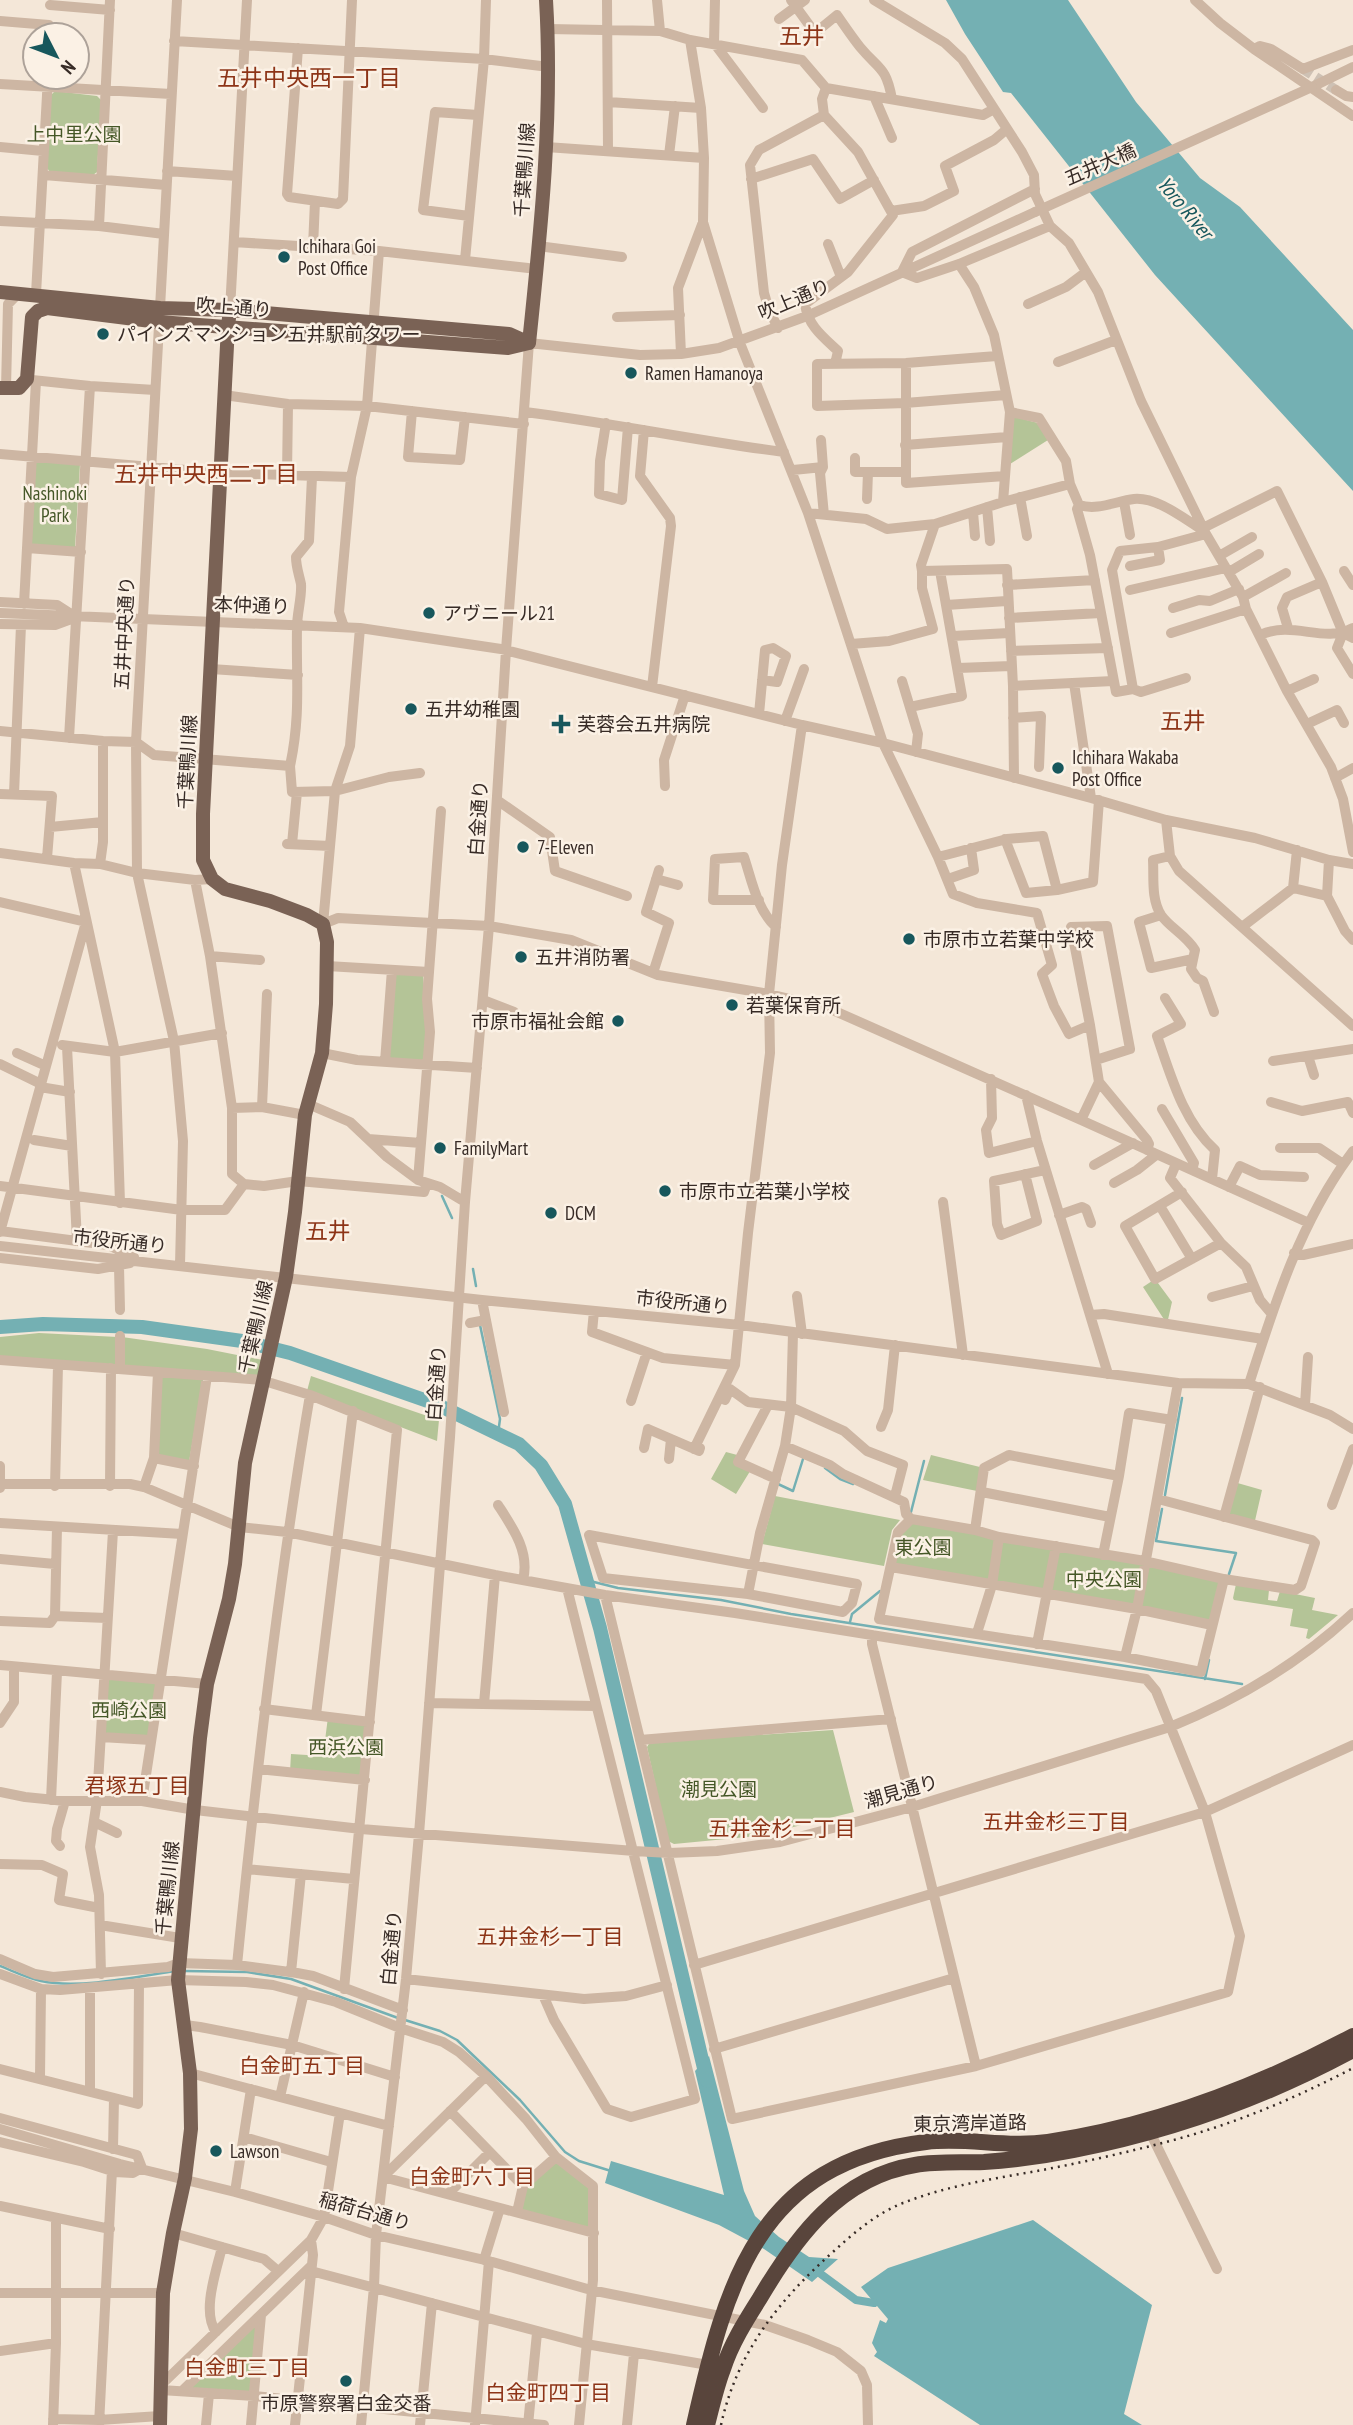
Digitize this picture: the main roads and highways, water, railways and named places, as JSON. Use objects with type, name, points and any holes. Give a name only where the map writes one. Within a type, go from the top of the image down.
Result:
[{"type":"highway","name":"東京湾岸道路","points":[[707,2425],[723,2369],[746,2321],[769,2282],[799,2237],[836,2200],[860,2185],[888,2172],[921,2164],[1002,2160],[1073,2150],[1147,2126],[1274,2075],[1353,2036]]},
{"type":"highway","name":"東京湾岸道路","points":[[694,2425],[722,2316],[744,2261],[774,2218],[806,2186],[829,2171],[884,2150],[927,2142],[1044,2142],[1198,2119],[1278,2086],[1353,2050]]},
{"type":"main road","name":"千葉鴨川線","points":[[529,343],[546,147],[549,67],[546,0]]},
{"type":"main road","name":"吹上通り","points":[[6,293],[36,294],[228,326],[509,334],[529,343]]},
{"type":"main road","name":"吹上通り","points":[[3,388],[19,387],[31,380],[32,317],[43,309],[160,315],[230,310],[372,330]]},
{"type":"main road","name":"千葉鴨川線","points":[[160,2420],[163,2293],[185,2178],[191,2129],[190,2073],[178,1980],[200,1738],[207,1684],[229,1599],[245,1463],[267,1381],[267,1360],[286,1277],[307,1110],[322,1053],[327,966],[327,942],[323,925],[307,915],[271,901],[225,889],[212,879],[203,860],[230,310]]},
{"type":"water","name":"Yoro River","points":[[946,0],[1068,0],[1136,102],[1200,178],[1240,207],[1353,330],[1353,491],[1155,275],[1011,93],[1003,92]]},
{"type":"water","points":[[709,2056],[744,2191],[755,2216],[779,2237],[809,2257],[838,2259],[812,2282],[764,2249],[719,2225],[605,2183],[611,2161],[724,2195],[695,2071]]},
{"type":"water","points":[[1033,2220],[1152,2305],[1124,2414],[1142,2425],[980,2425],[874,2356],[877,2352],[872,2343],[880,2320],[886,2323],[888,2319],[861,2287],[888,2268]]},
{"type":"waterway","points":[[442,1196],[452,1218]]},
{"type":"waterway","points":[[473,1269],[476,1286]]},
{"type":"waterway","points":[[0,1327],[43,1324],[142,1327],[242,1341],[290,1353],[436,1404],[519,1444],[541,1465],[565,1504],[600,1628],[707,2081]]},
{"type":"waterway","points":[[480,1325],[500,1419],[498,1434]]},
{"type":"waterway","points":[[1165,1495],[1182,1398]]},
{"type":"waterway","points":[[778,1484],[793,1491],[803,1459]]},
{"type":"waterway","points":[[911,1512],[924,1461]]},
{"type":"waterway","points":[[825,1468],[840,1479],[853,1484]]},
{"type":"waterway","points":[[1162,1509],[1156,1541],[1236,1553],[1229,1574]]},
{"type":"waterway","points":[[586,1580],[618,1588],[721,1600],[791,1614],[1242,1684]]},
{"type":"waterway","points":[[850,1622],[852,1614],[880,1591]]},
{"type":"waterway","points":[[1205,1679],[1209,1660]]},
{"type":"waterway","points":[[0,1966],[41,1981],[72,1984],[175,1971]]},
{"type":"waterway","points":[[185,1971],[247,1972],[291,1979],[398,2018]]},
{"type":"waterway","points":[[405,2020],[440,2031],[457,2040],[520,2100],[565,2152],[579,2161],[611,2171]]},
{"type":"waterway","points":[[814,2269],[856,2300],[874,2303]]},
{"type":"tunnel","points":[[1303,69],[1336,90]]},
{"type":"railway","points":[[721,2425],[728,2399],[749,2351],[778,2308],[834,2251],[884,2212],[919,2197],[952,2188],[1086,2161],[1215,2128],[1262,2110],[1353,2068]]},
{"type":"place","name":"Ichihara Goi Post Office","points":[[284,257]]},
{"type":"place","name":"パインズマンション五井駅前タワー","points":[[103,334]]},
{"type":"place","name":"Ramen Hamanoya","points":[[631,373]]},
{"type":"place","name":"アヴニール21","points":[[429,613]]},
{"type":"place","name":"五井幼稚園","points":[[411,709]]},
{"type":"place","name":"芙蓉会五井病院","points":[[561,724]]},
{"type":"place","name":"Ichihara Wakaba Post Office","points":[[1058,768]]},
{"type":"place","name":"7-Eleven","points":[[523,847]]},
{"type":"place","name":"市原市立若葉中学校","points":[[909,939]]},
{"type":"place","name":"五井消防署","points":[[521,957]]},
{"type":"place","name":"若葉保育所","points":[[732,1005]]},
{"type":"place","name":"市原市福祉会館","points":[[618,1021]]},
{"type":"place","name":"FamilyMart","points":[[440,1148]]},
{"type":"place","name":"市原市立若葉小学校","points":[[665,1191]]},
{"type":"place","name":"DCM","points":[[551,1213]]},
{"type":"place","name":"Lawson","points":[[216,2151]]},
{"type":"place","name":"市原警察署白金交番","points":[[346,2381]]},
{"type":"district","name":"五井","points":[[802,36]]},
{"type":"district","name":"五井中央西一丁目","points":[[309,78]]},
{"type":"district","name":"五井中央西二丁目","points":[[206,474]]},
{"type":"district","name":"五井","points":[[1183,721]]},
{"type":"district","name":"五井","points":[[328,1231]]},
{"type":"district","name":"君塚五丁目","points":[[137,1786]]},
{"type":"district","name":"五井金杉三丁目","points":[[1056,1822]]},
{"type":"district","name":"五井金杉二丁目","points":[[782,1829]]},
{"type":"district","name":"五井金杉一丁目","points":[[550,1937]]},
{"type":"district","name":"白金町五丁目","points":[[302,2066]]},
{"type":"district","name":"白金町六丁目","points":[[472,2177]]},
{"type":"district","name":"白金町三丁目","points":[[247,2368]]},
{"type":"district","name":"白金町四丁目","points":[[548,2393]]},
{"type":"park label","name":"上中里公園","points":[[74,134]]},
{"type":"park label","name":"Nashinoki Park","points":[[55,504]]},
{"type":"park label","name":"東公園","points":[[923,1547]]},
{"type":"park label","name":"中央公園","points":[[1104,1579]]},
{"type":"park label","name":"西崎公園","points":[[129,1710]]},
{"type":"park label","name":"西浜公園","points":[[346,1747]]},
{"type":"park label","name":"潮見公園","points":[[719,1789]]}]
